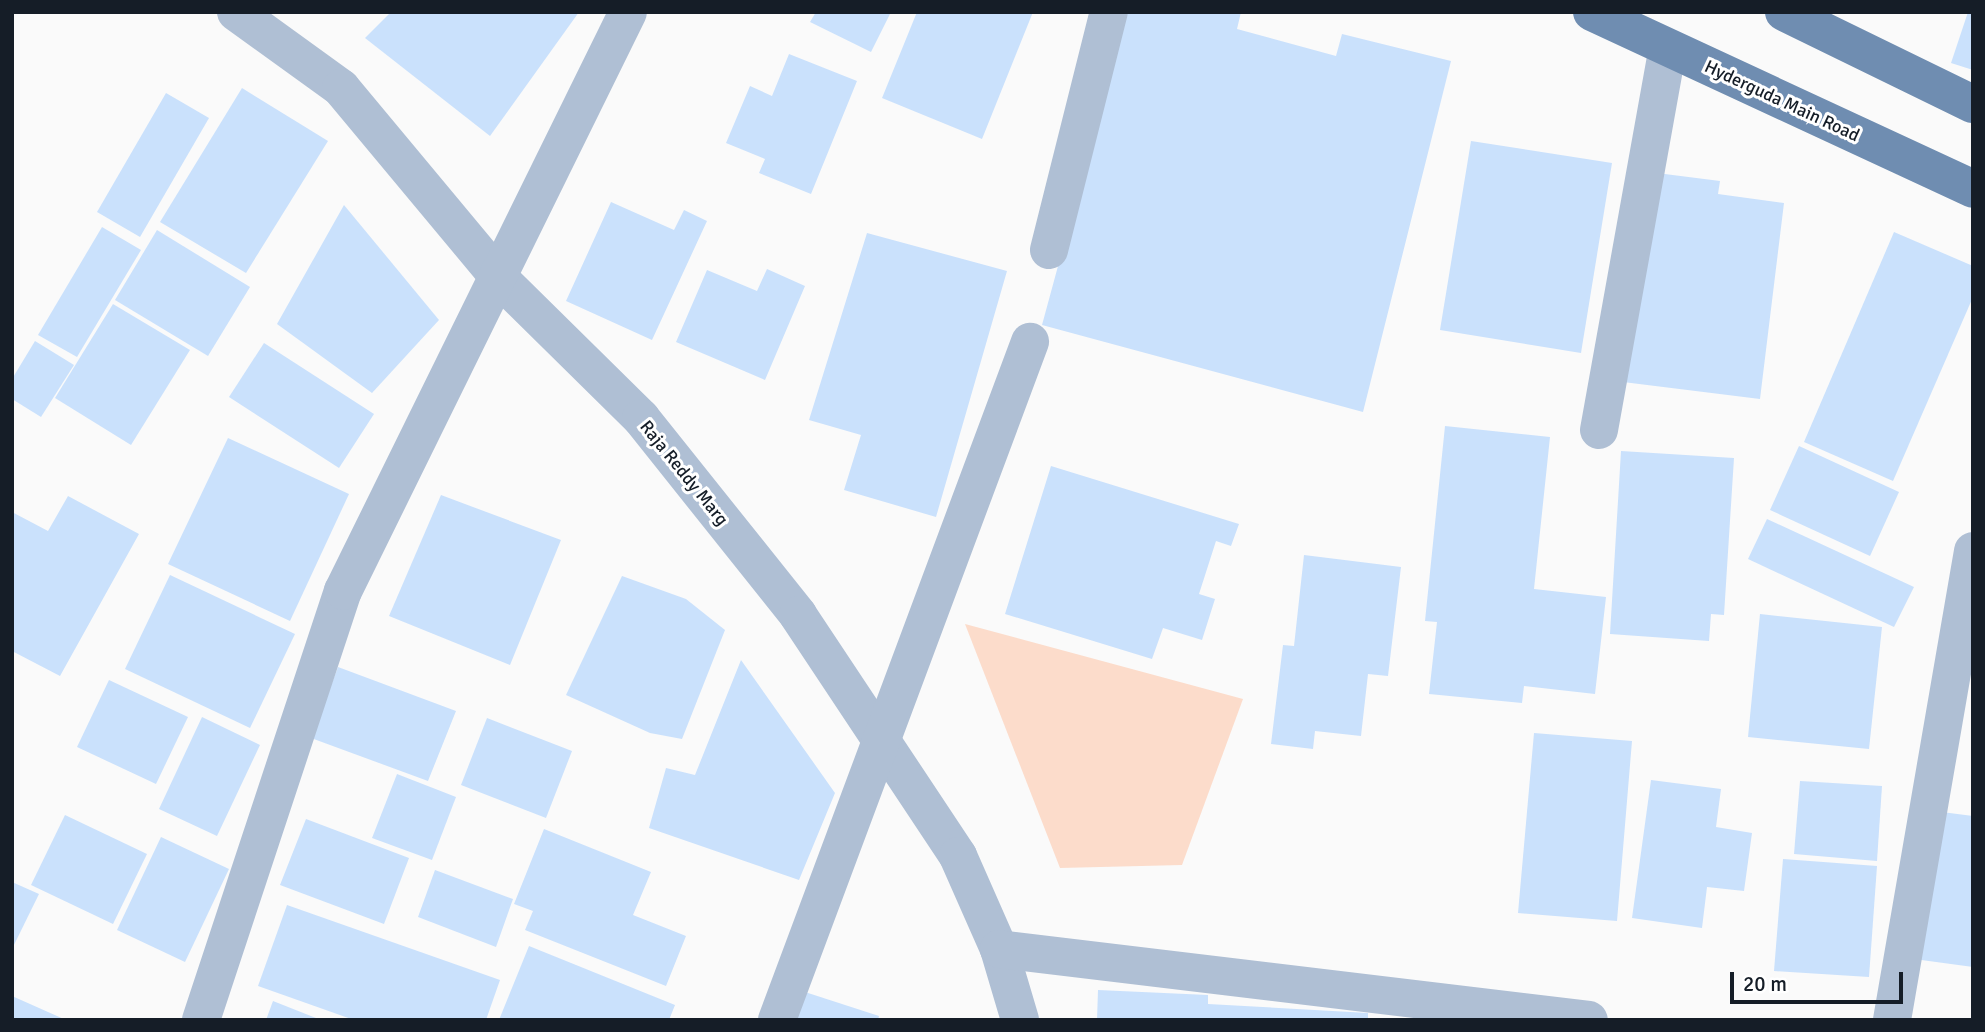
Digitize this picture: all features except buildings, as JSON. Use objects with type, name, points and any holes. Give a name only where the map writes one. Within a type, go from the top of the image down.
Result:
[{"type":"main road","name":"Hyderguda Main Road","points":[[1592,12],[1973,189]]},
{"type":"main road","points":[[1784,12],[1973,104]]},
{"type":"street","name":"Raja Reddy Marg","points":[[236,12],[341,88],[501,280],[641,418],[798,615],[958,856],[999,949],[1020,1020]]},
{"type":"street","points":[[201,1020],[343,591],[437,390],[501,280],[628,12]]},
{"type":"street","points":[[1049,250],[1109,12]]},
{"type":"street","points":[[1599,430],[1668,48]]},
{"type":"street","points":[[777,1020],[1030,342]]},
{"type":"street","points":[[1892,1020],[1973,551]]},
{"type":"street","points":[[999,949],[1589,1020]]},
{"type":"shaded area","points":[[965,624],[1243,699],[1182,865],[1060,868]]}]
